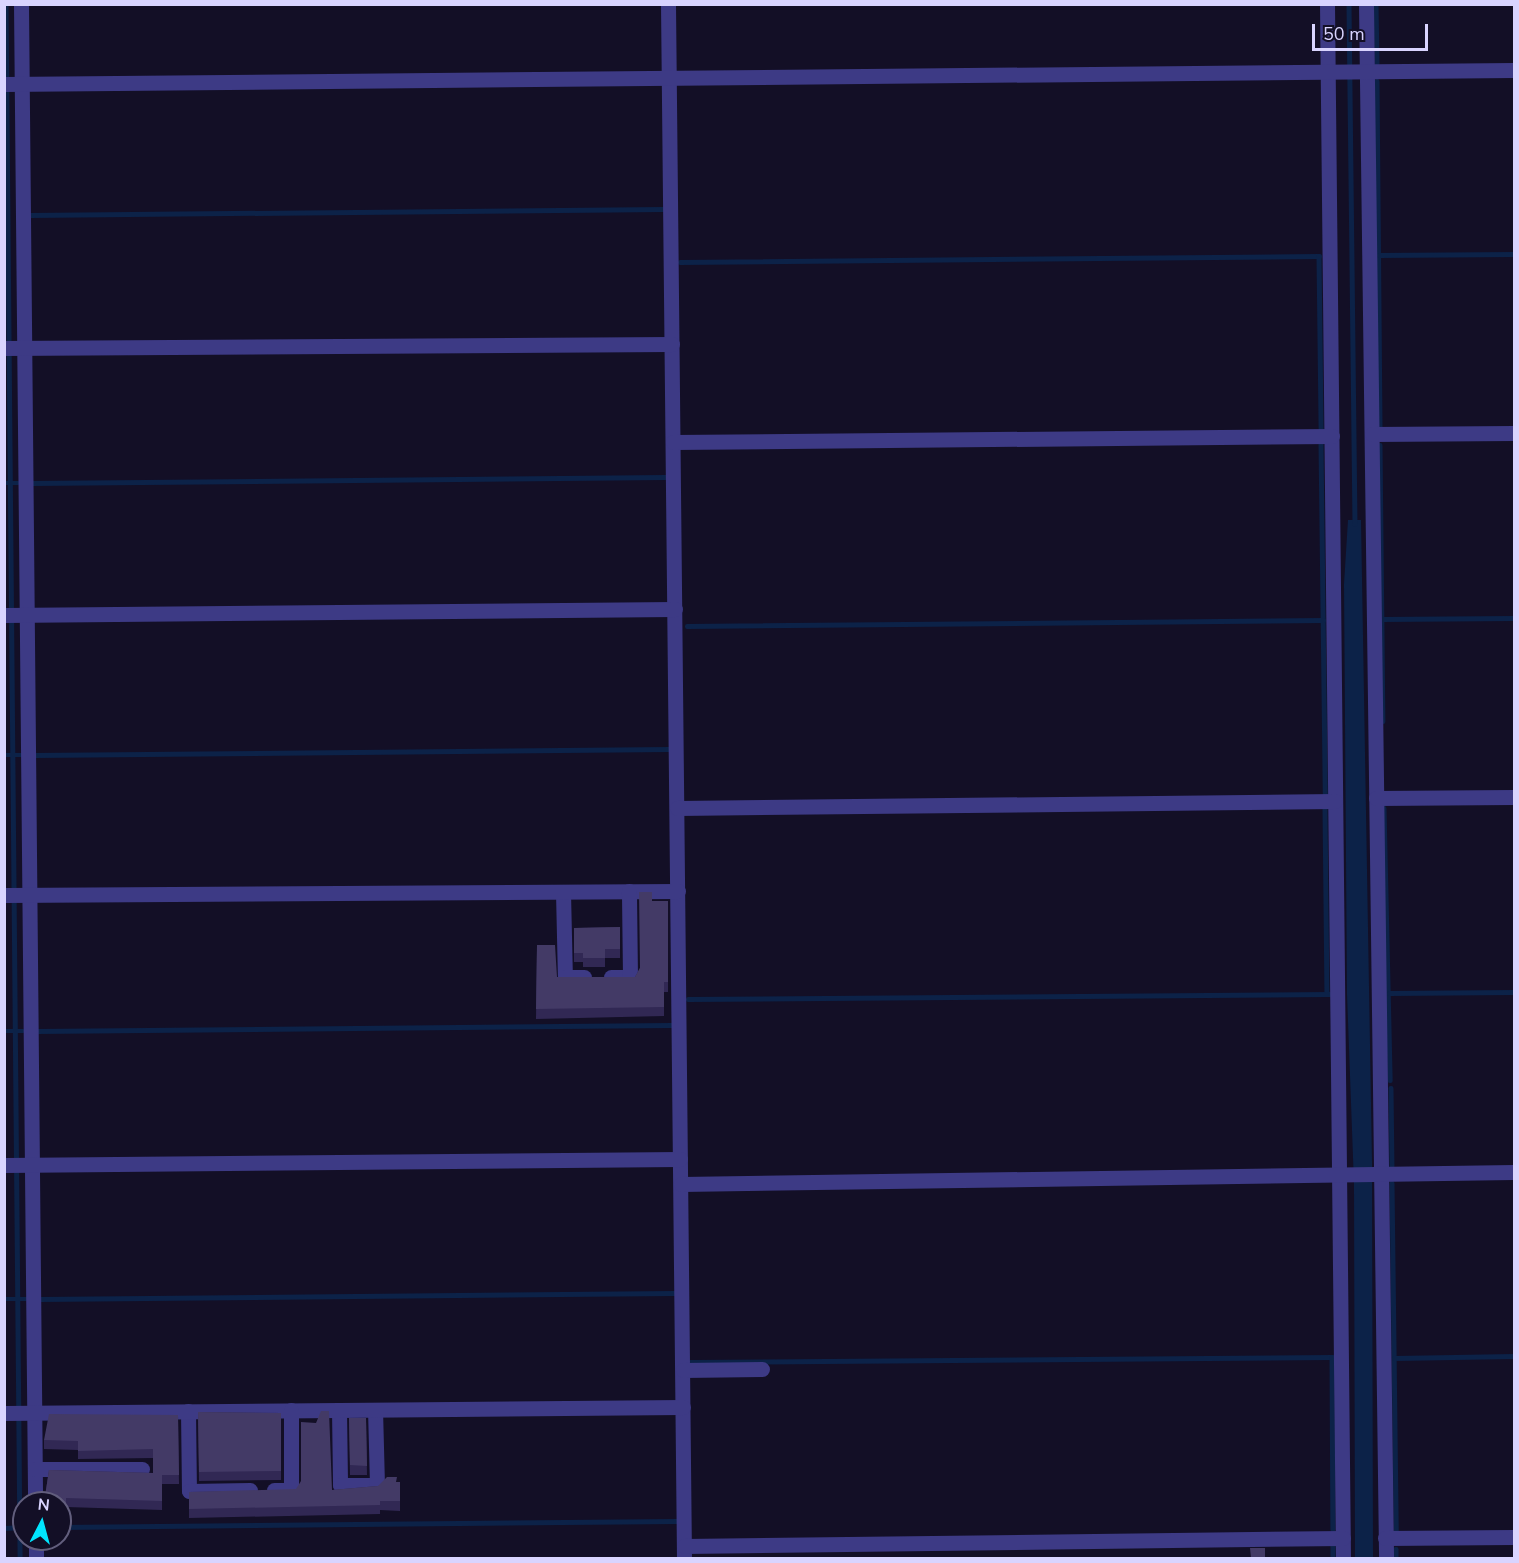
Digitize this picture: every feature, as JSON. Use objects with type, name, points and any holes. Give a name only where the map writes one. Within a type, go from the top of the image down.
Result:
[{"type":"street","points":[[21,4],[14,84],[14,615],[26,894],[18,1165],[35,1491]]},
{"type":"street","points":[[668,4],[684,1552],[1343,1538]]},
{"type":"street","points":[[1327,4],[1331,71],[1335,801],[1344,1174],[1343,1558]]},
{"type":"street","points":[[1366,4],[1379,1173],[1386,1558]]},
{"type":"street","points":[[14,84],[669,80],[1515,70]]},
{"type":"street","points":[[15,348],[672,344]]},
{"type":"street","points":[[1372,434],[1515,433]]},
{"type":"street","points":[[673,442],[1332,436]]},
{"type":"street","points":[[14,615],[675,609]]},
{"type":"street","points":[[1376,798],[1515,797]]},
{"type":"street","points":[[677,808],[1335,801]]},
{"type":"street","points":[[563,891],[565,977],[630,977],[629,891]]},
{"type":"street","points":[[6,895],[678,891]]},
{"type":"street","points":[[18,1165],[680,1159]]},
{"type":"street","points":[[681,1184],[1515,1172]]},
{"type":"street","points":[[683,1370],[762,1369]]},
{"type":"street","points":[[8,1413],[683,1407]]},
{"type":"street","points":[[188,1411],[189,1491],[200,1491],[291,1490],[291,1410]]},
{"type":"street","points":[[339,1410],[340,1485],[377,1485],[375,1410]]},
{"type":"street","points":[[35,1468],[142,1469]]},
{"type":"street","points":[[1385,1538],[1515,1537]]},
{"type":"water","points":[[1348,520],[1361,520],[1372,1162],[1373,1558],[1355,1558],[1354,1184],[1347,994],[1344,584]]},
{"type":"building","points":[[639,892],[652,892],[652,901],[668,901],[668,982],[664,982],[664,1007],[536,1009],[537,945],[555,945],[557,977],[635,977],[640,968]]},
{"type":"building","points":[[620,927],[620,949],[605,949],[605,958],[583,958],[583,953],[574,953],[574,928]]},
{"type":"building","points":[[321,1411],[329,1411],[332,1490],[378,1486],[387,1477],[397,1477],[396,1482],[400,1482],[400,1501],[380,1501],[380,1505],[189,1509],[189,1492],[296,1489],[301,1481],[301,1422],[316,1423]]},
{"type":"building","points":[[198,1412],[281,1413],[281,1471],[199,1472]]},
{"type":"building","points":[[49,1414],[178,1415],[179,1475],[162,1475],[162,1501],[72,1498],[72,1491],[46,1491],[49,1470],[153,1473],[153,1449],[78,1451],[78,1441],[44,1440]]},
{"type":"building","points":[[349,1418],[366,1418],[367,1466],[350,1465]]},
{"type":"building","points":[[1250,1548],[1265,1548],[1265,1558],[1251,1558]]},
{"type":"waterway","points":[[6,4],[20,1558]]},
{"type":"waterway","points":[[1349,4],[1355,524]]},
{"type":"waterway","points":[[1376,4],[1377,63]]},
{"type":"waterway","points":[[1377,81],[1380,428]]},
{"type":"waterway","points":[[30,215],[663,209]]},
{"type":"waterway","points":[[1379,255],[1514,254]]},
{"type":"waterway","points":[[680,262],[1319,256],[1321,431]]},
{"type":"waterway","points":[[1321,443],[1325,795]]},
{"type":"waterway","points":[[1380,445],[1383,721]]},
{"type":"waterway","points":[[32,483],[665,477]]},
{"type":"waterway","points":[[4,483],[18,483]]},
{"type":"waterway","points":[[1382,619],[1514,618]]},
{"type":"waterway","points":[[687,626],[1323,620]]},
{"type":"waterway","points":[[35,755],[669,749]]},
{"type":"waterway","points":[[4,755],[21,755]]},
{"type":"waterway","points":[[1325,808],[1327,994]]},
{"type":"waterway","points":[[1384,808],[1390,1080]]},
{"type":"waterway","points":[[1389,993],[1514,992]]},
{"type":"waterway","points":[[688,999],[1330,994]]},
{"type":"waterway","points":[[37,1031],[671,1025]]},
{"type":"waterway","points":[[4,1031],[23,1031]]},
{"type":"waterway","points":[[1391,1088],[1392,1166]]},
{"type":"waterway","points":[[1392,1183],[1396,1532]]},
{"type":"waterway","points":[[40,1299],[674,1293]]},
{"type":"waterway","points":[[4,1299],[26,1299]]},
{"type":"waterway","points":[[1394,1358],[1514,1356]]},
{"type":"waterway","points":[[690,1362],[1332,1357],[1333,1529]]},
{"type":"waterway","points":[[72,1527],[677,1521]]},
{"type":"waterway","points":[[4,1528],[12,1528]]},
{"type":"waterway","points":[[1333,1546],[1333,1558]]},
{"type":"waterway","points":[[1396,1549],[1396,1558]]}]
